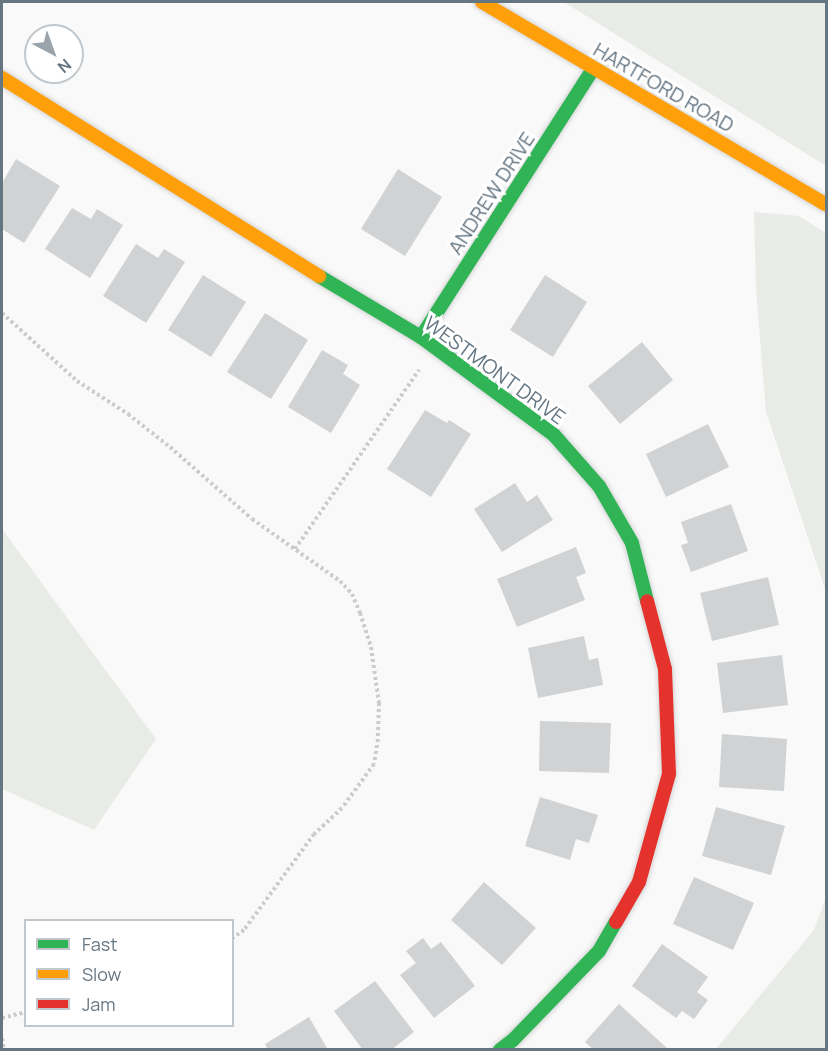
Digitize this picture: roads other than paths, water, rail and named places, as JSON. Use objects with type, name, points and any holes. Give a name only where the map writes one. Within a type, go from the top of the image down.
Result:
[{"type":"street","name":"HARTFORD ROAD","points":[[482,2],[826,205]]},
{"type":"street","name":"ANDREW DRIVE","points":[[421,337],[593,69]]},
{"type":"street","name":"WESTMONT DRIVE","points":[[2,78],[435,347],[554,435],[600,486],[632,543],[665,669],[669,774],[639,882],[599,951],[513,1040],[500,1050]]}]
